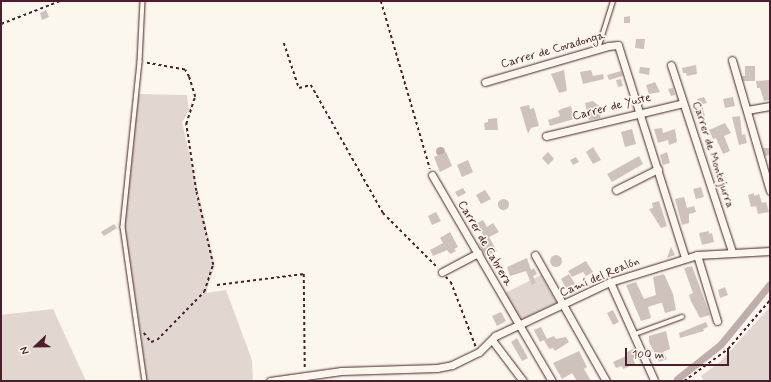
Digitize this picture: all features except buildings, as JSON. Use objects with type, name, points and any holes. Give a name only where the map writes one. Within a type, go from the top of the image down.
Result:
[{"type":"street","name":"Carrer de Covadonga","points":[[485,82],[598,48],[618,45],[641,112],[685,258]]},
{"type":"street","points":[[732,60],[770,192]]},
{"type":"street","name":"Carrer de Montejurra","points":[[671,65],[732,252]]},
{"type":"street","name":"Carrer de Yuste","points":[[546,136],[683,103]]},
{"type":"street","points":[[747,110],[770,106]]},
{"type":"street","points":[[616,190],[658,169]]},
{"type":"street","name":"Carrer de Cabrera","points":[[432,175],[552,381]]},
{"type":"street","name":"Camí del Realón","points":[[270,381],[304,375],[342,371],[437,368],[452,365],[479,352],[495,336],[610,282],[697,255],[770,251]]},
{"type":"street","points":[[442,272],[478,253]]},
{"type":"street","points":[[535,255],[606,381]]},
{"type":"street","points":[[697,255],[717,321]]},
{"type":"street","points":[[610,282],[634,334],[653,381]]},
{"type":"street","points":[[492,340],[522,381]]},
{"type":"lane","points":[[143,1],[140,62],[123,227],[145,381]]},
{"type":"lane","points":[[598,48],[613,1]]},
{"type":"lane","points":[[634,334],[682,317]]},
{"type":"path","points":[[1,24],[60,1]]},
{"type":"path","points":[[381,1],[432,175]]},
{"type":"path","points":[[284,43],[298,88],[311,85],[384,213],[451,283],[479,352]]},
{"type":"path","points":[[138,331],[151,342],[157,340],[204,292],[213,265],[196,191],[186,124],[195,97],[189,77],[185,70],[177,67],[140,62]]},
{"type":"path","points":[[217,285],[304,274],[304,375]]},
{"type":"path","points":[[684,381],[728,349],[770,300]]},
{"type":"shaded area","points":[[139,94],[187,95],[189,112],[182,122],[215,265],[206,293],[226,290],[252,360],[253,381],[147,381],[124,222]]},
{"type":"shaded area","points":[[438,147],[442,147],[444,151],[442,155],[438,155],[436,153],[436,149]]},
{"type":"shaded area","points":[[541,275],[557,303],[521,320],[505,293]]},
{"type":"shaded area","points":[[770,307],[770,381],[704,381],[701,376],[720,362]]},
{"type":"shaded area","points":[[53,309],[86,381],[1,381],[1,315]]},
{"type":"waterway","points":[[677,379],[721,344],[770,284]]}]
